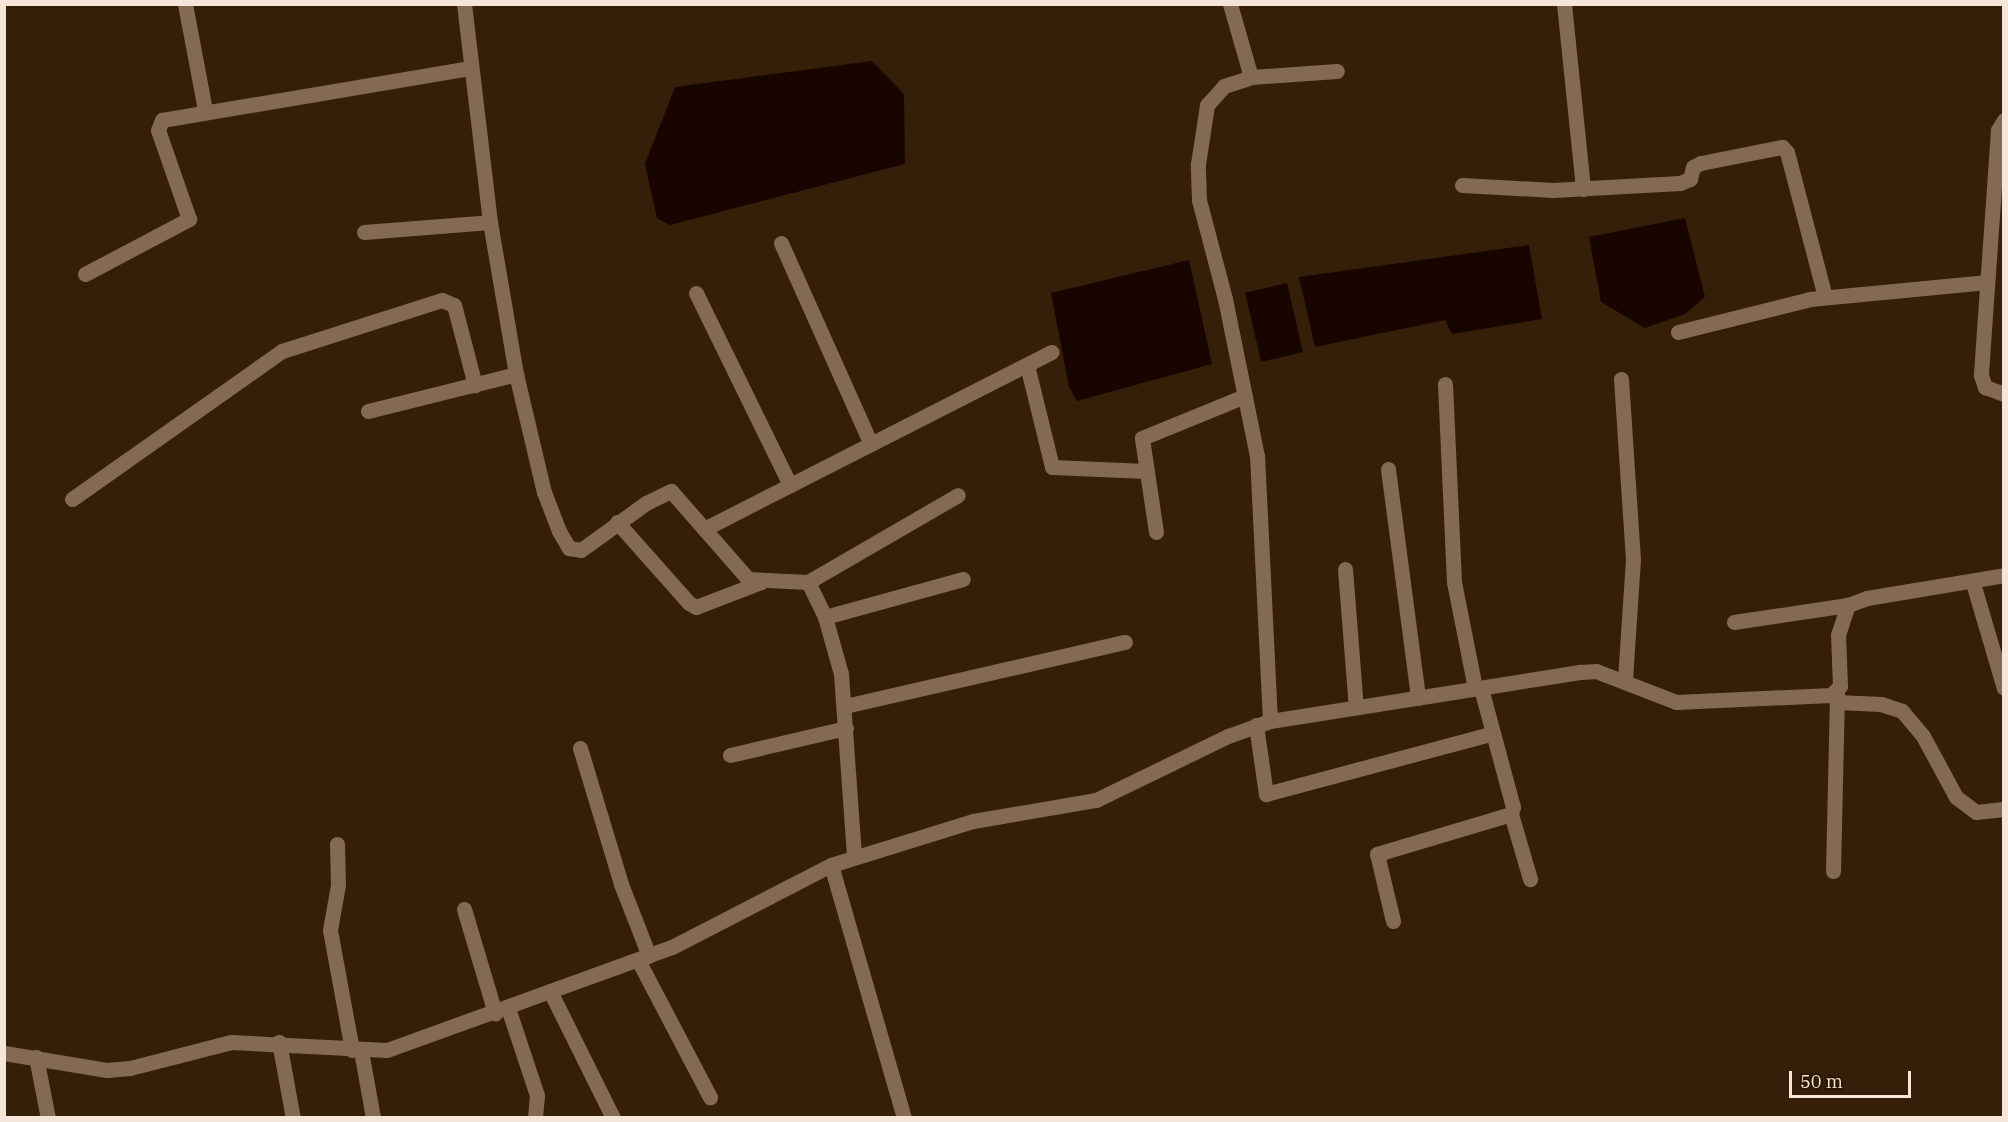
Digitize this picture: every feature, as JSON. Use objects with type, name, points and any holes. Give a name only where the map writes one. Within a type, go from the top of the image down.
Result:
[{"type":"street","points":[[185,4],[205,110]]},
{"type":"street","points":[[464,4],[468,68],[490,222],[516,374],[544,492],[566,546],[581,550],[616,522],[671,491],[740,573],[761,582]]},
{"type":"street","points":[[1230,4],[1251,76]]},
{"type":"street","points":[[1564,4],[1582,189]]},
{"type":"street","points":[[85,274],[189,219],[158,125],[166,118],[468,68]]},
{"type":"street","points":[[1337,71],[1251,76],[1224,86],[1214,94],[1207,105],[1198,164],[1199,200],[1245,396],[1259,472],[1266,794],[1493,733]]},
{"type":"street","points":[[2004,120],[1998,130],[1981,375],[1985,387],[1995,394],[2004,394]]},
{"type":"street","points":[[1462,184],[1582,189],[1680,183],[1690,179],[1693,168],[1701,163],[1782,147],[1787,152],[1825,297]]},
{"type":"street","points":[[364,232],[490,222]]},
{"type":"street","points":[[781,243],[871,444]]},
{"type":"street","points":[[1678,332],[1760,308],[1825,297],[1987,282]]},
{"type":"street","points":[[696,293],[790,485]]},
{"type":"street","points":[[72,499],[282,351],[442,300],[454,305],[475,385]]},
{"type":"street","points":[[704,529],[1052,352]]},
{"type":"street","points":[[1027,365],[1052,467],[1146,471]]},
{"type":"street","points":[[368,411],[516,374]]},
{"type":"street","points":[[1621,379],[1633,560],[1625,681]]},
{"type":"street","points":[[1445,384],[1454,582],[1478,688],[1493,733],[1513,807],[1511,814],[1530,879]]},
{"type":"street","points":[[1156,532],[1142,438],[1245,396]]},
{"type":"street","points":[[1388,469],[1418,698]]},
{"type":"street","points":[[616,522],[688,603],[696,607],[761,582],[808,582],[958,495]]},
{"type":"street","points":[[1345,569],[1356,708]]},
{"type":"street","points":[[1734,622],[1848,605],[1867,598],[1973,583],[2004,575]]},
{"type":"street","points":[[825,617],[963,579]]},
{"type":"street","points":[[808,582],[825,617],[841,674],[854,858]]},
{"type":"street","points":[[1973,583],[2004,688]]},
{"type":"street","points":[[1833,871],[1837,697],[1840,686],[1840,621],[1848,605]]},
{"type":"street","points":[[845,706],[1125,642]]},
{"type":"street","points":[[4,1053],[120,1070],[217,1043],[279,1042],[356,1050],[410,1044],[644,958],[831,865],[973,821],[1096,800],[1263,723],[1581,672],[1596,671],[1625,681],[1656,698],[1697,704],[1837,697],[1881,704],[1902,711],[1923,735],[1956,797],[1976,812],[2004,809]]},
{"type":"street","points":[[730,755],[846,728]]},
{"type":"street","points":[[580,748],[644,958],[710,1097]]},
{"type":"street","points":[[1393,921],[1377,854],[1511,814]]},
{"type":"street","points":[[337,844],[338,885],[330,930],[373,1118]]},
{"type":"street","points":[[831,865],[904,1118]]},
{"type":"street","points":[[464,909],[501,1011],[537,1095],[535,1118]]},
{"type":"street","points":[[550,991],[613,1118]]},
{"type":"street","points":[[279,1042],[293,1118]]},
{"type":"street","points":[[36,1057],[48,1118]]},
{"type":"shaded area","points":[[872,61],[904,94],[905,164],[670,225],[657,218],[645,164],[675,87]]},
{"type":"shaded area","points":[[1685,218],[1705,297],[1685,314],[1645,328],[1601,302],[1589,237]]},
{"type":"shaded area","points":[[1529,245],[1542,319],[1452,334],[1445,320],[1315,347],[1299,277]]},
{"type":"shaded area","points":[[1189,260],[1212,364],[1077,401],[1069,387],[1051,293]]},
{"type":"shaded area","points":[[1287,283],[1303,352],[1261,362],[1245,293]]}]
